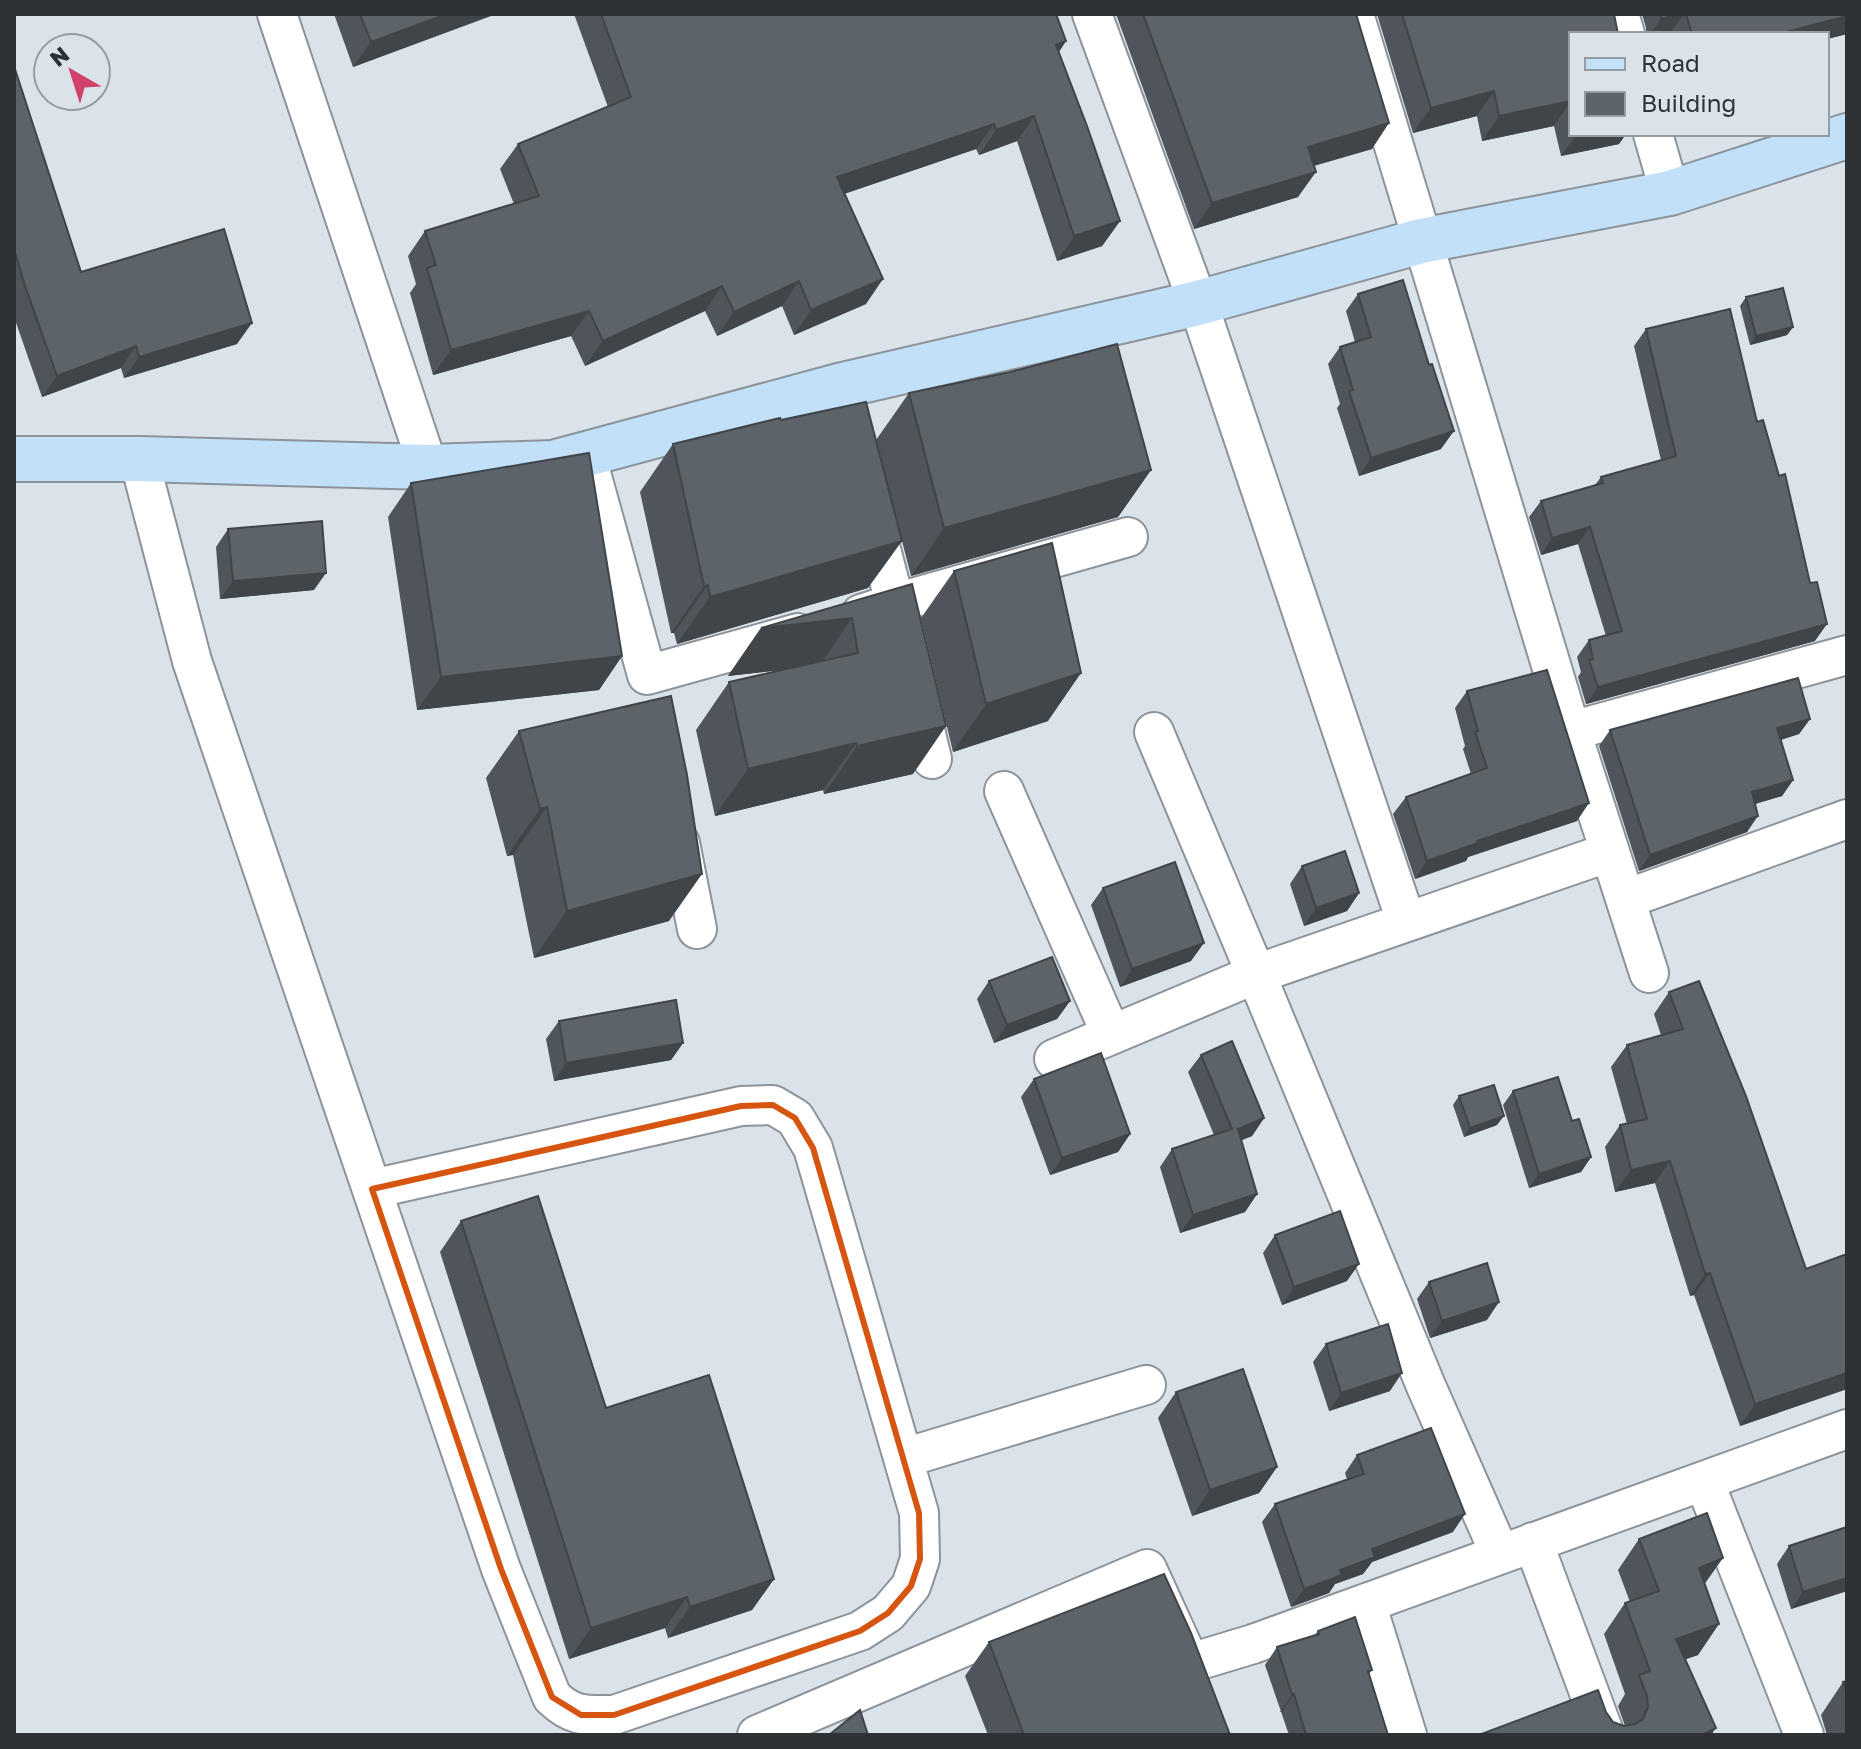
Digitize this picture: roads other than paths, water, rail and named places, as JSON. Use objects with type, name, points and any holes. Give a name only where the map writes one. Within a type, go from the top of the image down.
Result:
[{"type":"street","points":[[277,14],[428,467]]},
{"type":"street","points":[[1092,14],[1198,303],[1406,921]]},
{"type":"street","points":[[1354,14],[1571,731],[1649,973]]},
{"type":"street","points":[[1654,136],[1670,193]]},
{"type":"street","points":[[14,459],[139,459],[428,467],[553,463],[842,400],[1421,241],[1670,193],[1847,136]]},
{"type":"street","points":[[586,455],[650,690],[757,645],[1128,537]]},
{"type":"street","points":[[139,459],[192,661],[501,1569],[552,1697],[565,1709],[581,1715],[614,1715],[860,1631],[888,1613],[911,1586],[920,1559],[919,1513],[813,1148],[795,1118],[773,1105],[741,1106],[372,1189]]},
{"type":"street","points":[[865,487],[932,759]]},
{"type":"street","points":[[1571,731],[1847,655]]},
{"type":"street","points":[[1154,732],[1426,1386],[1517,1548],[1605,1735]]},
{"type":"street","points":[[1004,791],[1111,1034]]},
{"type":"street","points":[[673,810],[697,929]]},
{"type":"street","points":[[1626,899],[1847,819]]},
{"type":"street","points":[[1054,1059],[1256,974],[1610,852]]},
{"type":"street","points":[[904,1458],[1146,1385]]},
{"type":"street","points":[[757,1735],[1147,1569],[1196,1677],[1253,1644],[1847,1429]]},
{"type":"street","points":[[1704,1481],[1804,1735]]},
{"type":"street","points":[[1366,1603],[1407,1735]]},
{"type":"street","points":[[846,1697],[860,1735]]}]
